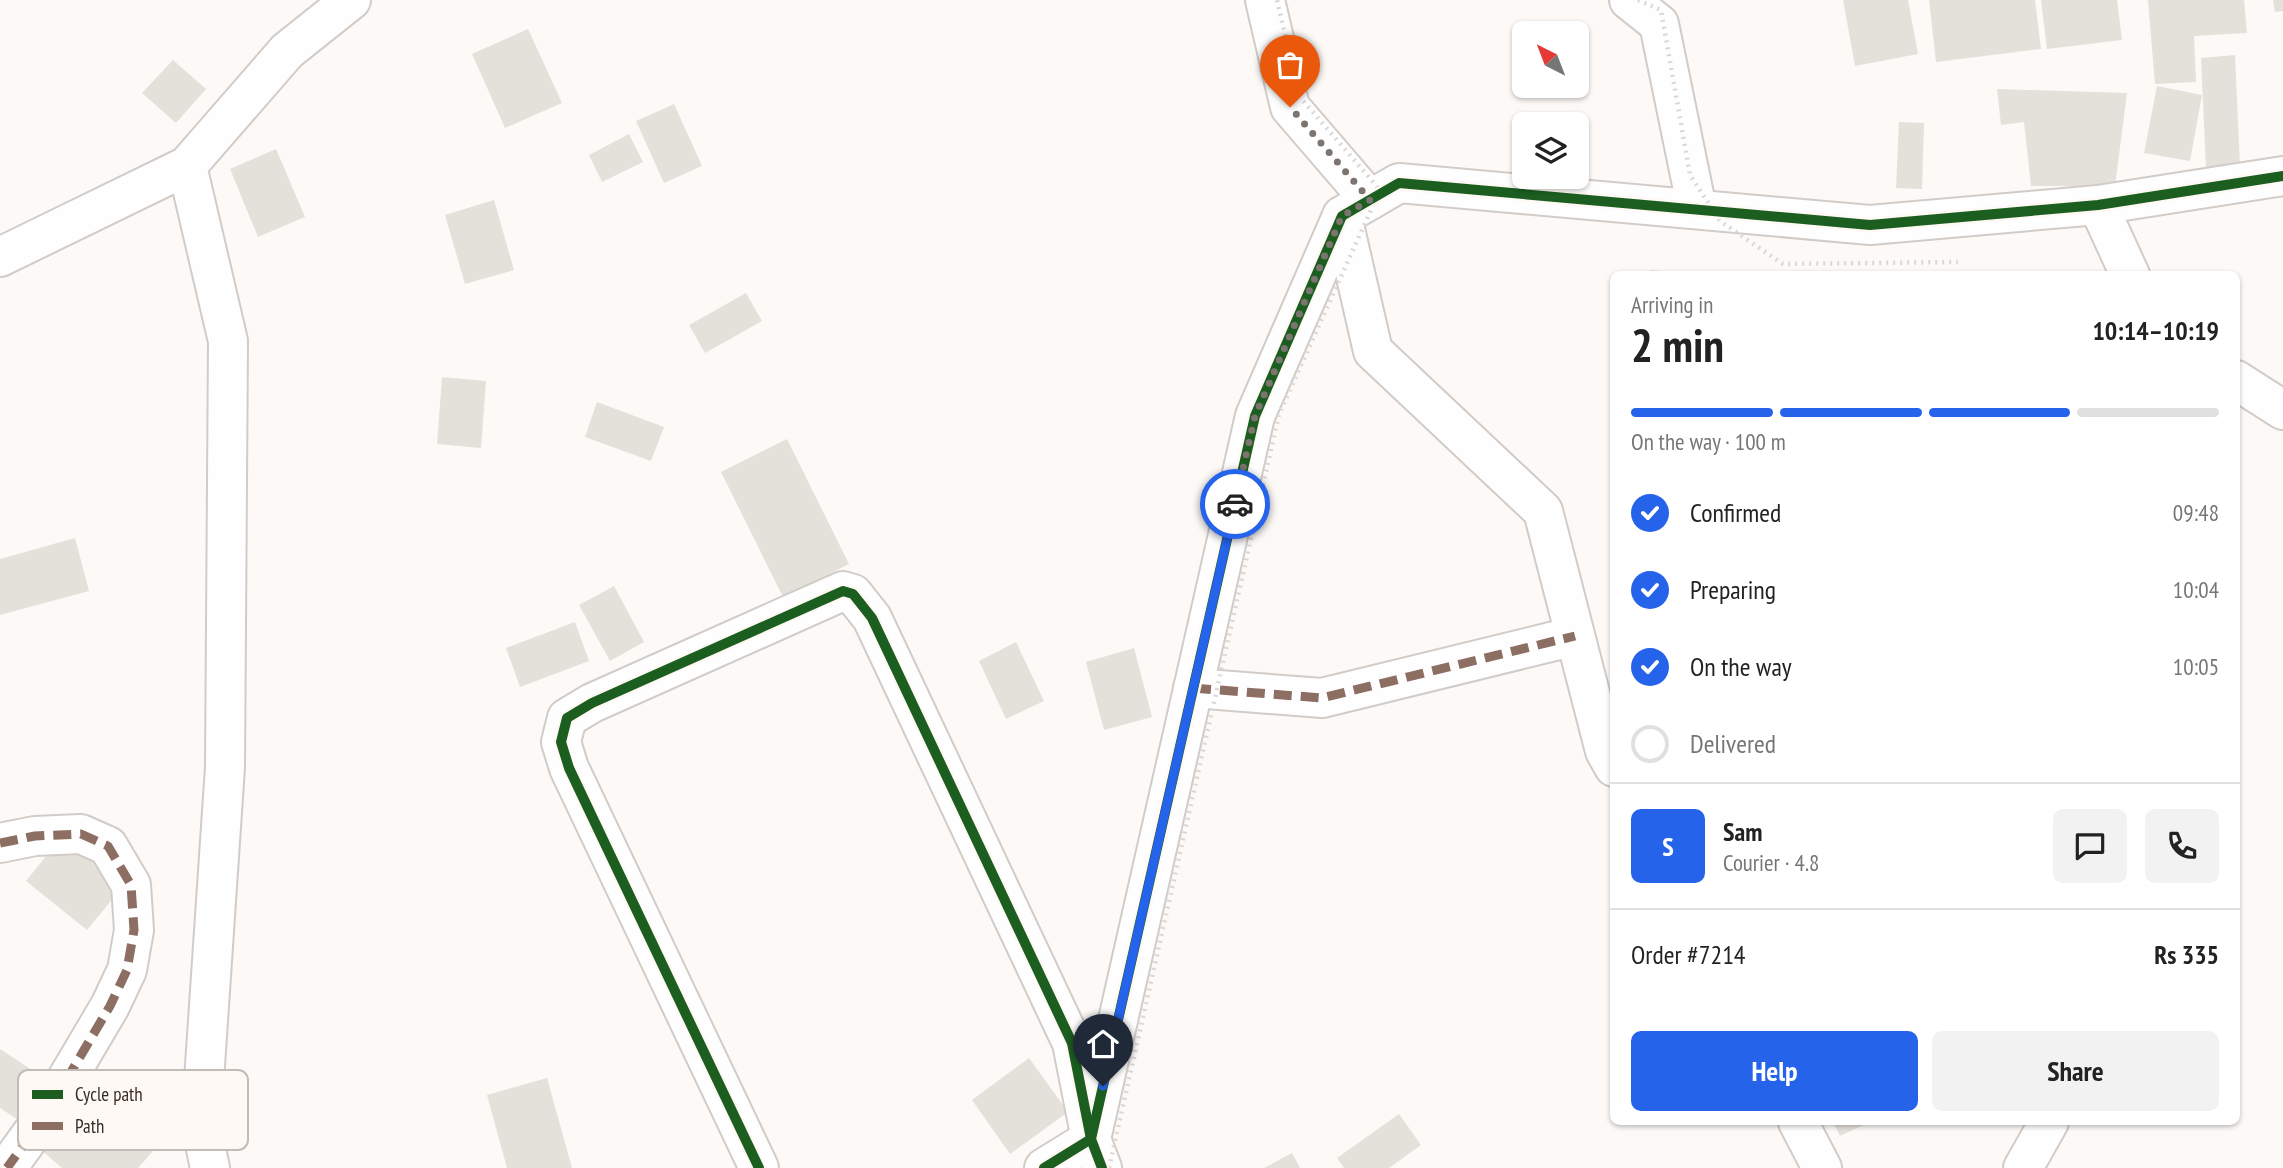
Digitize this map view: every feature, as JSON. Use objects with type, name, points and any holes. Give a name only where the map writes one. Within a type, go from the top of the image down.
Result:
[{"type":"street","points":[[0,257],[187,166],[286,51],[351,0]]},
{"type":"street","points":[[1265,0],[1290,107],[1356,208],[1373,351],[1543,512],[1605,751],[1610,760]]},
{"type":"street","points":[[1629,0],[1659,23],[1697,209]]},
{"type":"street","points":[[187,166],[228,341],[225,767],[205,1070]]},
{"type":"street","points":[[1101,1158],[1193,688],[1255,416],[1356,208],[1399,183],[1870,225],[2098,205],[2283,176]]},
{"type":"street","points":[[2098,205],[2128,271]]},
{"type":"street","points":[[2240,383],[2283,410]]},
{"type":"street","points":[[760,1168],[569,768],[561,742],[567,718],[592,703],[844,591],[853,594],[872,618],[1072,1043],[1101,1158]]},
{"type":"street","points":[[1193,688],[1322,698],[1575,635]]},
{"type":"street","points":[[0,843],[36,836],[82,834],[108,846],[131,885],[134,930],[127,970],[110,1006],[72,1070]]},
{"type":"street","points":[[1800,1125],[1822,1168]]},
{"type":"street","points":[[2023,1168],[2047,1125]]},
{"type":"street","points":[[7,1168],[20,1150]]},
{"type":"street","points":[[206,1150],[210,1168]]},
{"type":"street","points":[[1044,1168],[1101,1158]]},
{"type":"path","points":[[1101,1158],[1279,415],[1381,190],[1299,96],[1277,0]]},
{"type":"path","points":[[1638,0],[1661,10],[1690,175],[1720,221],[1783,264],[1958,262]]},
{"type":"building","points":[[1843,0],[1908,0],[1918,54],[1855,66]]},
{"type":"building","points":[[1929,0],[2035,0],[2041,49],[1936,62]]},
{"type":"building","points":[[2041,0],[2117,0],[2122,40],[2047,49]]},
{"type":"building","points":[[2148,0],[2244,0],[2247,33],[2194,36],[2196,82],[2155,84]]},
{"type":"building","points":[[2273,0],[2283,0],[2283,11],[2275,12]]},
{"type":"building","points":[[528,29],[562,103],[505,128],[472,54]]},
{"type":"building","points":[[2235,55],[2240,167],[2206,169],[2201,58]]},
{"type":"building","points":[[173,60],[206,89],[176,123],[142,93]]},
{"type":"building","points":[[2157,86],[2202,95],[2190,161],[2144,153]]},
{"type":"building","points":[[1997,89],[2127,93],[2115,186],[2031,186],[2024,122],[2001,125]]},
{"type":"building","points":[[674,104],[702,166],[664,183],[636,121]]},
{"type":"building","points":[[1899,122],[1924,123],[1922,189],[1896,188]]},
{"type":"building","points":[[629,134],[643,162],[602,182],[589,155]]},
{"type":"building","points":[[276,149],[305,217],[258,237],[230,169]]},
{"type":"building","points":[[494,200],[514,270],[465,284],[445,215]]},
{"type":"building","points":[[746,293],[762,321],[705,353],[689,325]]},
{"type":"building","points":[[442,377],[486,381],[481,448],[437,444]]},
{"type":"building","points":[[597,402],[664,427],[651,461],[585,437]]},
{"type":"building","points":[[787,439],[849,564],[783,597],[721,472]]},
{"type":"building","points":[[75,538],[89,591],[0,615],[0,559]]},
{"type":"building","points":[[614,586],[644,642],[610,661],[579,605]]},
{"type":"building","points":[[575,622],[589,661],[520,687],[506,648]]},
{"type":"building","points":[[1016,642],[1044,701],[1006,719],[979,661]]},
{"type":"building","points":[[1134,648],[1152,717],[1104,730],[1086,662]]},
{"type":"building","points":[[63,835],[124,885],[87,930],[26,881]]},
{"type":"building","points":[[0,1049],[32,1070],[18,1070],[18,1120],[0,1108]]},
{"type":"building","points":[[1029,1058],[1068,1112],[1010,1154],[972,1100]]},
{"type":"building","points":[[547,1078],[572,1168],[507,1168],[487,1095]]},
{"type":"building","points":[[1399,1114],[1421,1145],[1389,1168],[1344,1168],[1337,1158]]},
{"type":"building","points":[[1834,1125],[1864,1125],[1840,1136]]},
{"type":"building","points":[[41,1150],[153,1151],[138,1168],[62,1168]]},
{"type":"building","points":[[1292,1153],[1300,1168],[1264,1168]]},
{"type":"marked path","points":[[1193,688],[1322,698],[1575,636]]},
{"type":"marked path","points":[[0,843],[35,836],[81,834],[108,846],[131,885],[134,930],[127,970],[110,1006],[72,1070]]},
{"type":"marked path","points":[[7,1168],[20,1150]]},
{"type":"cycle path","points":[[1044,1168],[1091,1139],[1255,416],[1342,216],[1399,183],[1870,225],[2098,205],[2283,176]]},
{"type":"cycle path","points":[[759,1168],[569,768],[561,742],[567,718],[592,703],[843,591],[853,594],[872,618],[1072,1043],[1091,1139],[1102,1168]]},
{"type":"way so far","points":[[1235,504],[1255,416],[1342,216],[1370,200],[1290,107]]},
{"type":"route","points":[[1103,1086],[1235,504]]}]
